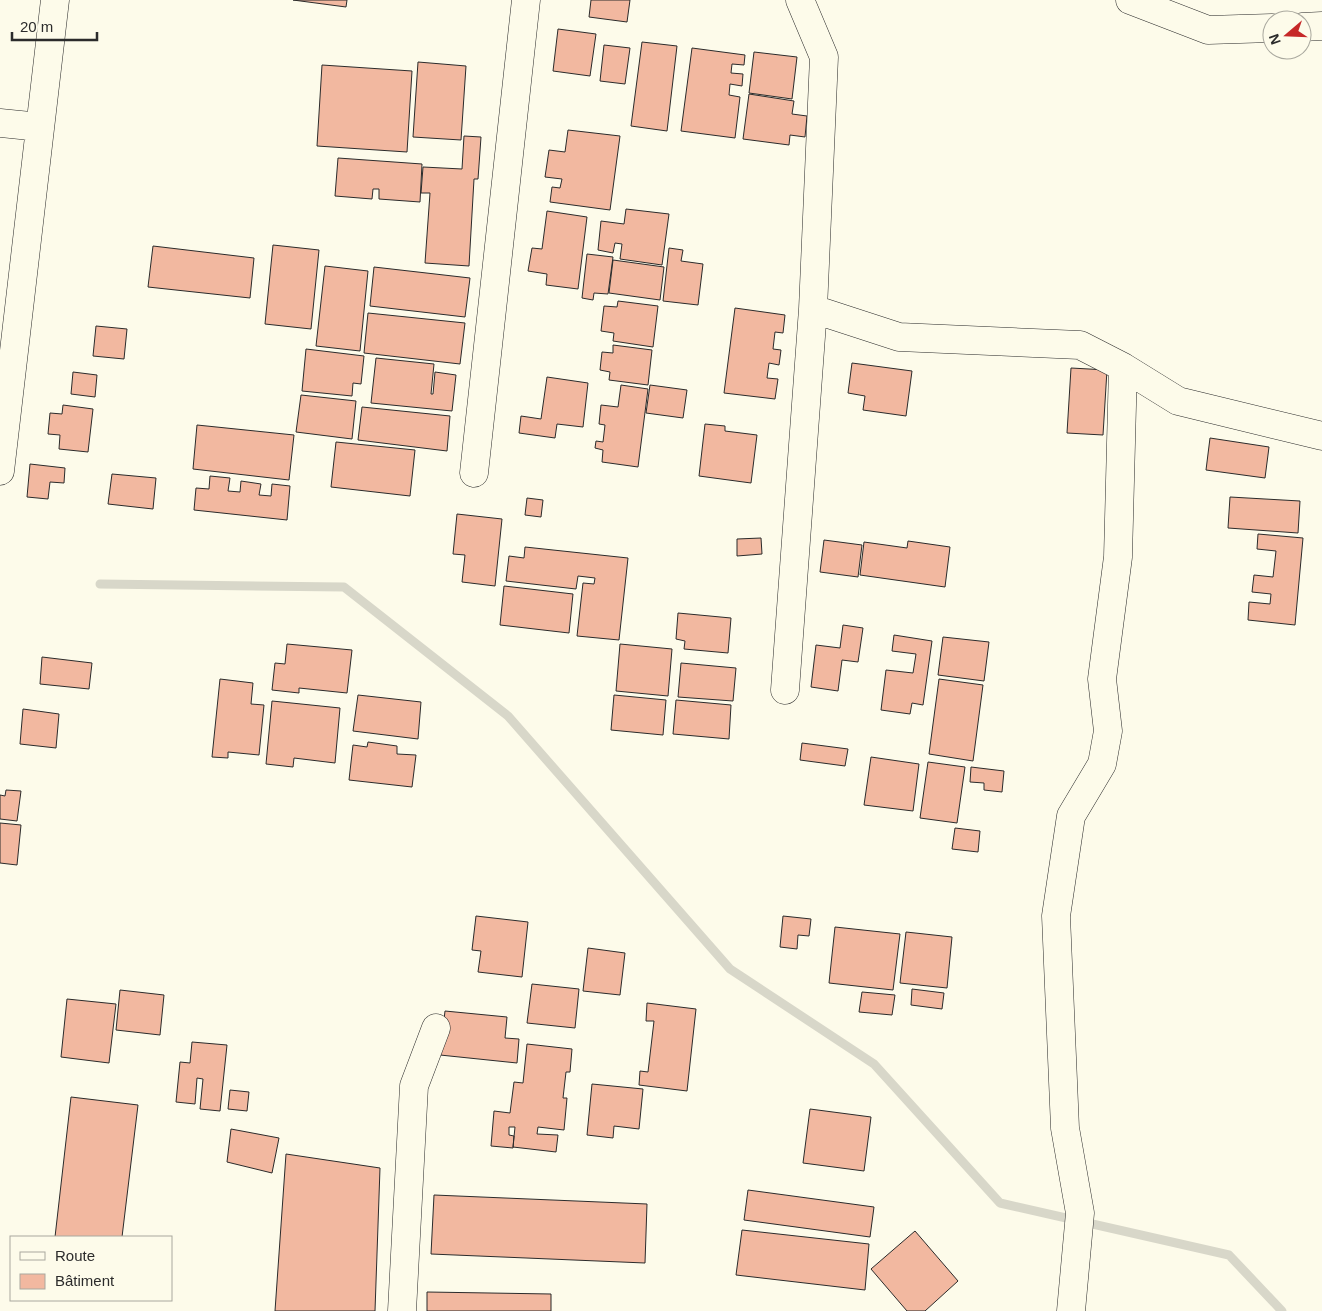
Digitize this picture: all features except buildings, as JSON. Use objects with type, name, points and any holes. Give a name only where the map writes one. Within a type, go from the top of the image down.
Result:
[{"type":"street","points":[[0,471],[55,0]]},
{"type":"street","points":[[474,473],[526,0]]},
{"type":"street","points":[[785,690],[813,309],[824,57],[800,0]]},
{"type":"street","points":[[1130,0],[1208,30],[1262,28]]},
{"type":"street","points":[[0,123],[40,127]]},
{"type":"street","points":[[813,309],[898,337],[1080,345],[1123,367],[1178,401],[1322,436]]},
{"type":"street","points":[[1071,1311],[1080,1213],[1066,1128],[1056,916],[1072,816],[1102,764],[1108,731],[1102,679],[1118,557],[1123,367]]},
{"type":"street","points":[[402,1311],[414,1086],[436,1028]]},
{"type":"waterway","points":[[100,584],[344,587],[508,716],[730,969],[874,1064],[1000,1203],[1229,1255],[1282,1311]]}]
